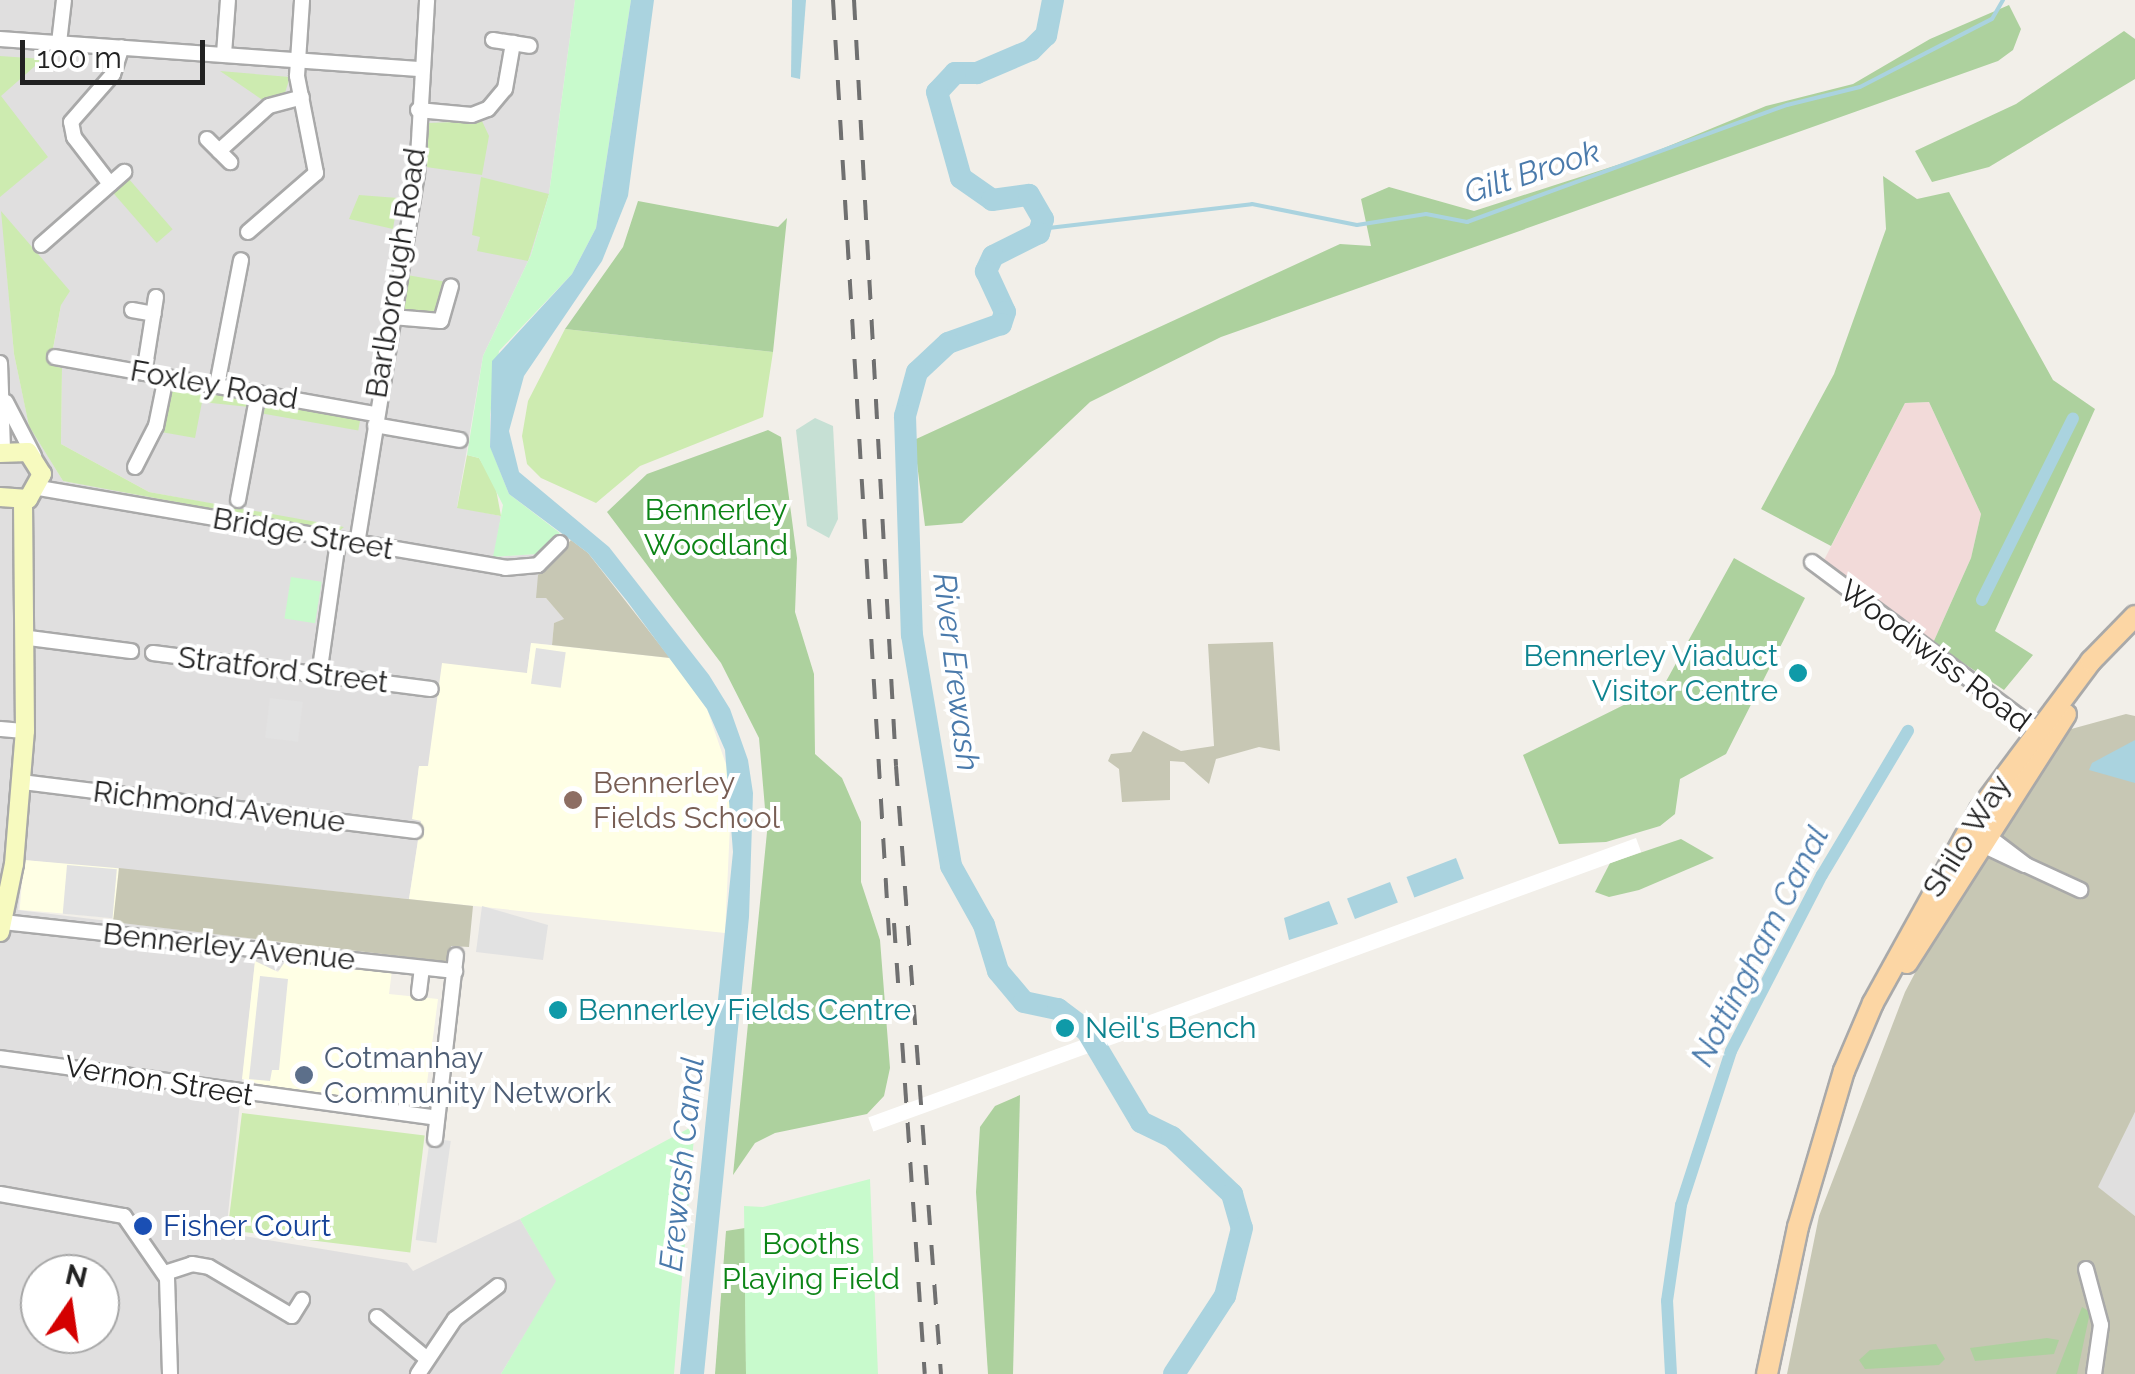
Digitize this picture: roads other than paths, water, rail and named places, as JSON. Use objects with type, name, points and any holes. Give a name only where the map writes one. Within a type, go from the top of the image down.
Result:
[{"type":"main road","name":"Shilo Way","points":[[1768,1374],[1794,1243],[1844,1084],[1975,834],[2035,733],[2135,616]]},
{"type":"main road","name":"Shilo Way","points":[[1975,834],[2135,627]]},
{"type":"street","points":[[60,43],[64,0]]},
{"type":"street","points":[[224,54],[228,0]]},
{"type":"street","points":[[248,232],[316,172],[304,140],[297,60],[302,0]]},
{"type":"street","name":"Barlborough Road","points":[[357,544],[374,419],[417,176],[427,0]]},
{"type":"street","points":[[0,39],[422,70]]},
{"type":"street","points":[[493,40],[530,46]]},
{"type":"street","points":[[418,110],[472,115],[488,109],[505,89],[513,43]]},
{"type":"street","points":[[110,184],[74,137],[71,122],[74,111],[113,74],[122,47]]},
{"type":"street","points":[[219,151],[269,106],[302,97]]},
{"type":"street","points":[[207,139],[230,162]]},
{"type":"street","points":[[40,244],[124,172]]},
{"type":"street","points":[[217,386],[243,269]]},
{"type":"street","points":[[392,316],[440,321],[451,286]]},
{"type":"street","points":[[144,373],[156,297]]},
{"type":"street","points":[[132,310],[154,314]]},
{"type":"street","name":"Foxley Road","points":[[54,357],[258,392],[460,440]]},
{"type":"street","points":[[0,363],[6,402],[2,452],[34,456]]},
{"type":"street","points":[[135,467],[156,426],[166,376]]},
{"type":"street","points":[[238,500],[258,392]]},
{"type":"street","points":[[0,497],[23,500],[38,488],[41,468],[6,402]]},
{"type":"street","name":"Bridge Street","points":[[38,488],[357,544],[520,568],[538,565],[560,543]]},
{"type":"street","points":[[1,927],[7,863],[22,782],[25,731],[28,638],[23,500]]},
{"type":"street","points":[[320,675],[338,540]]},
{"type":"street","name":"Woodiwiss Road","points":[[1812,562],[2035,733],[2060,723]]},
{"type":"street","points":[[28,638],[131,651]]},
{"type":"street","name":"Stratford Street","points":[[154,653],[320,675],[413,693],[432,689]]},
{"type":"street","points":[[0,729],[25,731]]},
{"type":"street","name":"Richmond Avenue","points":[[22,782],[415,831]]},
{"type":"street","points":[[1975,834],[2026,865],[2080,890]]},
{"type":"street","name":"Bennerley Avenue","points":[[1,927],[454,972]]},
{"type":"street","points":[[435,1139],[456,955]]},
{"type":"street","points":[[419,992],[422,968]]},
{"type":"street","name":"Vernon Street","points":[[0,1058],[438,1118]]},
{"type":"street","points":[[0,1194],[118,1211],[165,1273],[170,1374]]},
{"type":"street","points":[[165,1273],[192,1264],[209,1267],[292,1316],[302,1300]]},
{"type":"street","points":[[2086,1269],[2100,1325],[2094,1374]]},
{"type":"street","points":[[418,1374],[455,1318],[498,1286]]},
{"type":"street","points":[[376,1317],[426,1358]]},
{"type":"water","points":[[631,0],[654,0],[628,196],[602,261],[524,376],[509,431],[519,472],[609,547],[709,675],[730,709],[748,760],[753,793],[749,917],[704,1374],[680,1374],[733,852],[725,750],[707,709],[627,601],[588,553],[509,494],[490,447],[492,361],[572,274],[596,228]]},
{"type":"water","points":[[792,0],[806,0],[800,79],[791,77]]},
{"type":"water","points":[[2135,740],[2135,783],[2089,770],[2092,763]]},
{"type":"water","points":[[1456,858],[1464,879],[1414,898],[1407,877]]},
{"type":"water","points":[[1390,882],[1398,903],[1355,919],[1347,898]]},
{"type":"water","points":[[1329,901],[1338,924],[1289,940],[1284,918]]},
{"type":"waterway","name":"River Erewash","points":[[1053,0],[1046,35],[1031,50],[977,73],[955,73],[937,92],[961,178],[992,200],[1029,195],[1043,219],[1039,233],[993,256],[986,271],[1005,312],[1001,324],[948,343],[917,372],[905,416],[912,635],[951,866],[984,925],[998,971],[1024,1002],[1058,1009],[1087,1031],[1141,1122],[1172,1137],[1232,1194],[1242,1228],[1225,1296],[1174,1374]]},
{"type":"waterway","name":"Gilt Brook","points":[[1040,229],[1252,204],[1357,225],[1426,214],[1467,222],[1787,105],[1860,87],[1992,19],[2003,0]]},
{"type":"waterway","name":"Nottingham Canal","points":[[1982,600],[2073,418]]},
{"type":"waterway","name":"Nottingham Canal","points":[[1671,1374],[1667,1301],[1681,1205],[1731,1051],[1822,875],[1908,731]]},
{"type":"railway","points":[[833,0],[889,935]]},
{"type":"railway","points":[[854,0],[896,766],[941,1374]]},
{"type":"railway","points":[[894,923],[925,1374]]},
{"type":"place","name":"Bennerley Viaduct Visitor Centre","points":[[1798,673]]},
{"type":"place","name":"Bennerley Fields School","points":[[573,800]]},
{"type":"place","name":"Bennerley Fields Centre","points":[[558,1010]]},
{"type":"place","name":"Neil's Bench","points":[[1065,1028]]},
{"type":"place","name":"Cotmanhay Community Network","points":[[304,1075]]},
{"type":"place","name":"Fisher Court","points":[[143,1226]]},
{"type":"park label","name":"Bennerley Woodland","points":[[716,527]]},
{"type":"park label","name":"Booths Playing Field","points":[[811,1261]]},
{"type":"water label","name":"Erewash Canal","points":[[682,1164]]}]
